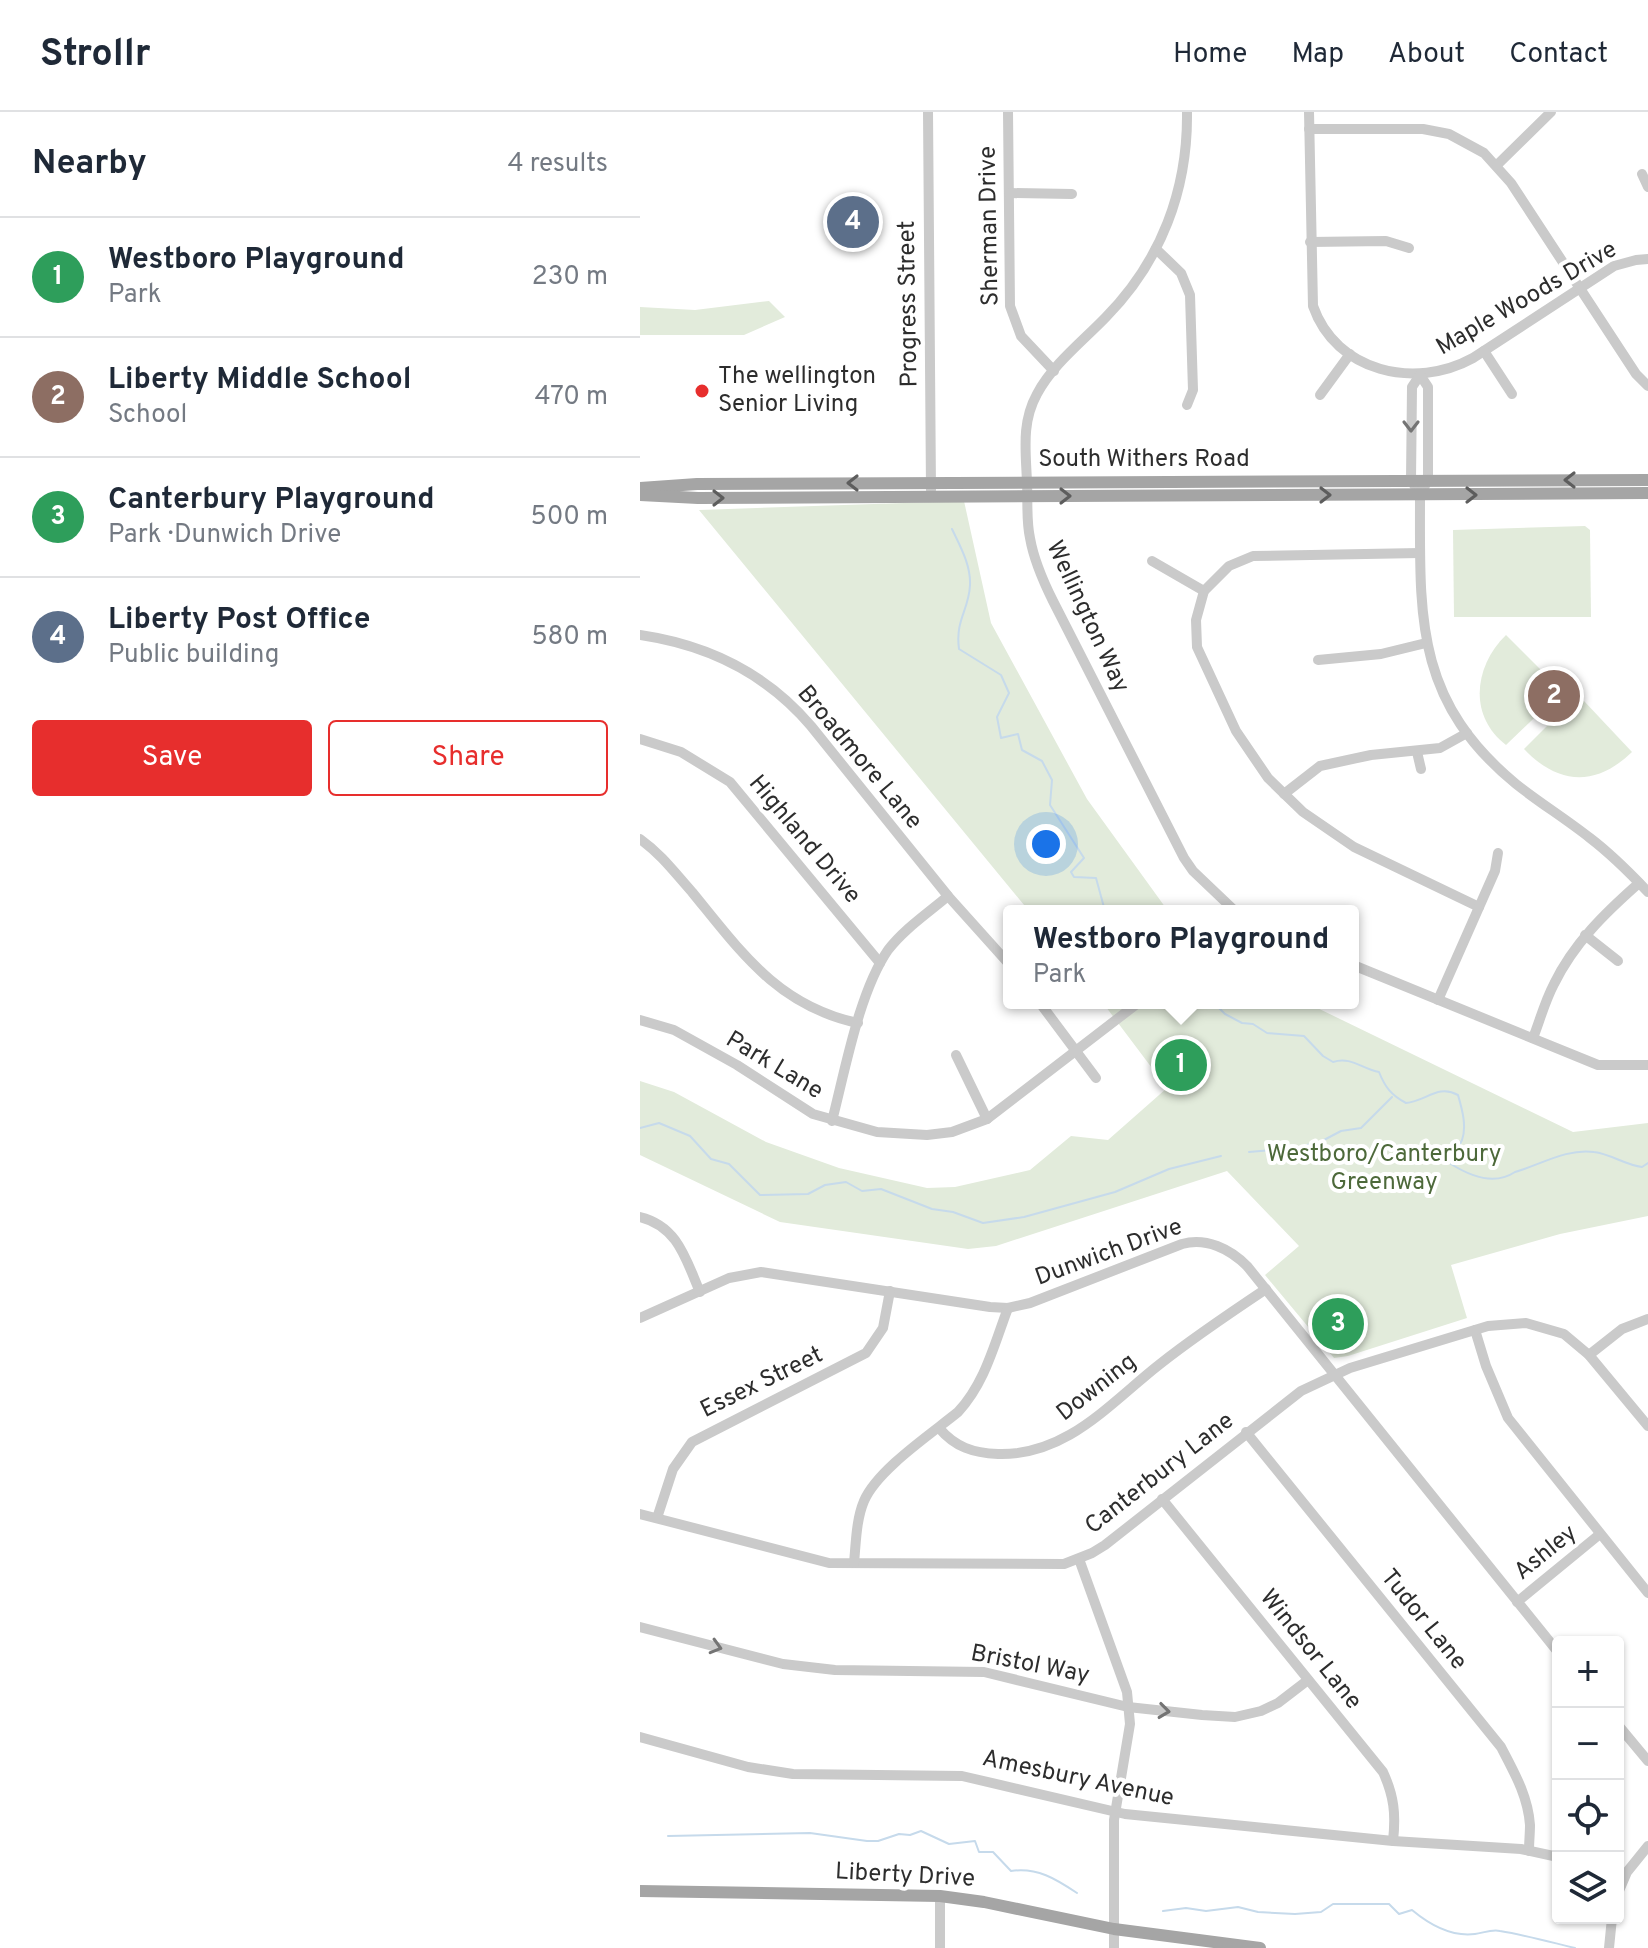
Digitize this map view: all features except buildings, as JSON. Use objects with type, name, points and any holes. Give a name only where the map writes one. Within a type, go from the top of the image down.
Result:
[{"type":"main road","name":"South Withers Road","points":[[640,495],[698,498],[1411,480],[1648,480]]},
{"type":"main road","name":"South Withers Road","points":[[640,488],[697,484],[931,490]]},
{"type":"main road","name":"South Withers Road","points":[[1027,489],[1420,495],[1648,493]]},
{"type":"main road","name":"Liberty Drive","points":[[640,1891],[940,1896],[1114,1929],[1260,1948]]},
{"type":"street","name":"Progress Street","points":[[928,112],[931,490]]},
{"type":"street","name":"Sherman Drive","points":[[1008,112],[1012,317],[1021,336],[1054,371]]},
{"type":"street","name":"Wellington Way","points":[[1187,112],[1186,147],[1178,194],[1156,249],[1123,299],[1038,392],[1028,417],[1024,444],[1030,540],[1037,568],[1184,858],[1193,871],[1229,905]]},
{"type":"street","name":"Maple Woods Drive","points":[[1309,112],[1311,296],[1316,316],[1332,338],[1350,354],[1388,372],[1420,375],[1448,370],[1484,351],[1624,262],[1648,259]]},
{"type":"street","points":[[1497,165],[1551,112]]},
{"type":"street","points":[[1309,129],[1409,128],[1436,131],[1473,146],[1497,165],[1636,374],[1648,386]]},
{"type":"street","points":[[1642,174],[1648,187]]},
{"type":"street","points":[[1009,193],[1072,194]]},
{"type":"street","points":[[1310,242],[1386,241],[1409,248]]},
{"type":"street","points":[[1156,249],[1181,273],[1190,295],[1193,390],[1187,405]]},
{"type":"street","points":[[1484,351],[1512,394]]},
{"type":"street","points":[[1320,395],[1350,354]]},
{"type":"street","points":[[1420,495],[1411,480],[1412,387],[1420,375],[1428,387],[1428,480],[1420,495],[1422,616],[1426,643],[1442,692],[1467,733],[1492,763],[1588,837],[1648,892]]},
{"type":"street","points":[[1420,553],[1253,556],[1229,566],[1204,591],[1196,620],[1197,647],[1236,731],[1268,778],[1303,812],[1354,847],[1479,907]]},
{"type":"street","points":[[1152,561],[1204,591]]},
{"type":"street","name":"Broadmore Lane","points":[[640,635],[708,651],[744,669],[775,690],[811,726],[948,896],[1003,957]]},
{"type":"street","points":[[1318,660],[1381,654],[1426,643]]},
{"type":"street","points":[[1284,794],[1320,766],[1371,755],[1440,748],[1467,733]]},
{"type":"street","name":"Highland Drive","points":[[640,739],[681,752],[730,782],[880,963]]},
{"type":"street","points":[[1417,752],[1421,769]]},
{"type":"street","points":[[640,839],[669,865],[751,964],[776,987],[811,1008],[858,1023]]},
{"type":"street","points":[[1438,1000],[1495,871],[1498,853]]},
{"type":"street","points":[[1533,1038],[1552,987],[1569,957],[1585,935],[1639,883]]},
{"type":"street","points":[[832,1121],[858,1023],[880,963],[906,930],[948,896]]},
{"type":"street","points":[[1585,935],[1618,961]]},
{"type":"street","points":[[1359,967],[1598,1065],[1648,1065]]},
{"type":"street","points":[[1045,1009],[1096,1078]]},
{"type":"street","name":"Park Lane","points":[[640,1020],[674,1030],[737,1065],[803,1109],[832,1121],[877,1132],[927,1135],[952,1132],[987,1119],[1130,1009]]},
{"type":"street","points":[[956,1055],[987,1119]]},
{"type":"street","points":[[640,1217],[657,1223],[676,1238],[700,1292]]},
{"type":"street","name":"Dunwich Drive","points":[[640,1318],[729,1278],[761,1272],[1008,1308],[1030,1303],[1191,1241],[1210,1244],[1247,1266],[1552,1645]]},
{"type":"street","name":"Downing","points":[[939,1428],[954,1443],[974,1452],[1014,1455],[1048,1447],[1074,1434],[1191,1340],[1266,1289]]},
{"type":"street","name":"Essex Street","points":[[657,1518],[673,1469],[692,1442],[866,1353],[883,1328],[890,1291]]},
{"type":"street","points":[[854,1563],[861,1509],[869,1491],[881,1475],[958,1412],[978,1386],[1008,1308]]},
{"type":"street","points":[[1589,1355],[1622,1329],[1648,1319]]},
{"type":"street","name":"Canterbury Lane","points":[[640,1514],[817,1561],[1049,1565],[1079,1559],[1105,1545],[1301,1391],[1336,1374],[1501,1323],[1538,1324],[1564,1334],[1589,1355],[1648,1426]]},
{"type":"street","points":[[1475,1330],[1508,1418],[1648,1593]]},
{"type":"street","name":"Tudor Lane","points":[[1246,1432],[1501,1747],[1527,1805],[1529,1851]]},
{"type":"street","name":"Windsor Lane","points":[[1162,1499],[1383,1772],[1396,1813],[1393,1841]]},
{"type":"street","name":"Ashley","points":[[1517,1602],[1600,1534]]},
{"type":"street","points":[[1079,1559],[1127,1692],[1130,1724],[1115,1812],[1114,1948]]},
{"type":"street","name":"Bristol Way","points":[[640,1627],[783,1664],[835,1670],[984,1672],[1128,1707],[1235,1717],[1273,1706],[1308,1680]]},
{"type":"street","points":[[1624,1732],[1648,1761]]},
{"type":"street","name":"Amesbury Avenue","points":[[640,1737],[767,1771],[819,1776],[962,1776],[1115,1812],[1393,1841],[1529,1851],[1552,1856]]},
{"type":"street","points":[[1624,1877],[1648,1846]]},
{"type":"street","points":[[940,1896],[940,1948]]},
{"type":"street","points":[[1609,1948],[1611,1924]]},
{"type":"green space","points":[[769,301],[785,317],[744,335],[640,335],[640,307],[695,310]]},
{"type":"green space","points":[[964,501],[991,623],[1087,799],[1164,905],[1024,905],[699,510]]},
{"type":"green space","points":[[1585,526],[1590,530],[1591,617],[1454,617],[1453,530]]},
{"type":"green space","points":[[1506,635],[1556,685],[1557,696],[1506,745],[1485,720],[1480,691],[1487,661]]},
{"type":"green space","points":[[1572,701],[1584,701],[1632,752],[1605,771],[1591,776],[1564,775],[1537,761],[1524,749]]},
{"type":"green space","name":"Westboro/Canterbury Greenway","points":[[1108,1009],[1319,1009],[1573,1132],[1648,1123],[1648,1216],[1560,1234],[1451,1265],[1467,1318],[1334,1358],[1265,1275],[1299,1246],[1227,1171],[996,1246],[968,1249],[780,1222],[640,1155],[640,1081],[674,1092],[766,1142],[839,1168],[927,1188],[955,1187],[1030,1170],[1071,1136],[1108,1140],[1167,1088]]},
{"type":"waterway","points":[[952,529],[970,578],[959,630],[959,649],[1001,675],[1009,693],[997,717],[1001,738],[1018,734],[1022,750],[1042,761],[1052,780],[1050,805],[1084,858],[1071,872],[1074,877],[1096,878],[1103,905]]},
{"type":"waterway","points":[[1220,1009],[1242,1023],[1253,1024],[1267,1033],[1304,1036],[1333,1062],[1351,1062],[1379,1072],[1389,1090],[1406,1103],[1444,1091],[1458,1095],[1464,1129],[1451,1164],[1482,1178],[1507,1176],[1554,1158],[1584,1151],[1642,1167],[1648,1163]]},
{"type":"waterway","points":[[1249,1152],[1296,1148],[1322,1141],[1341,1131],[1361,1128],[1392,1097]]},
{"type":"waterway","points":[[640,1128],[659,1123],[690,1136],[711,1159],[729,1164],[760,1195],[808,1194],[825,1185],[846,1182],[862,1191],[881,1189],[932,1209],[953,1212],[983,1223],[1024,1217],[1115,1192],[1169,1169],[1221,1156]]},
{"type":"waterway","points":[[668,1836],[810,1833],[878,1841],[921,1831],[949,1844],[975,1841],[979,1852],[993,1852],[1011,1871],[1038,1873],[1077,1893]]},
{"type":"waterway","points":[[1163,1911],[1238,1907],[1258,1912],[1295,1914],[1321,1912],[1333,1904],[1389,1904],[1399,1914],[1412,1910],[1450,1932],[1475,1934],[1497,1931],[1575,1948]]},
{"type":"place","name":"Liberty Post Office","points":[[853,222]]},
{"type":"place","name":"The wellington Senior Living","points":[[702,391]]},
{"type":"place","name":"Liberty Middle School","points":[[1554,696]]},
{"type":"place","name":"Westboro Playground","points":[[1181,1065]]},
{"type":"place","name":"Canterbury Playground","points":[[1338,1324]]}]
